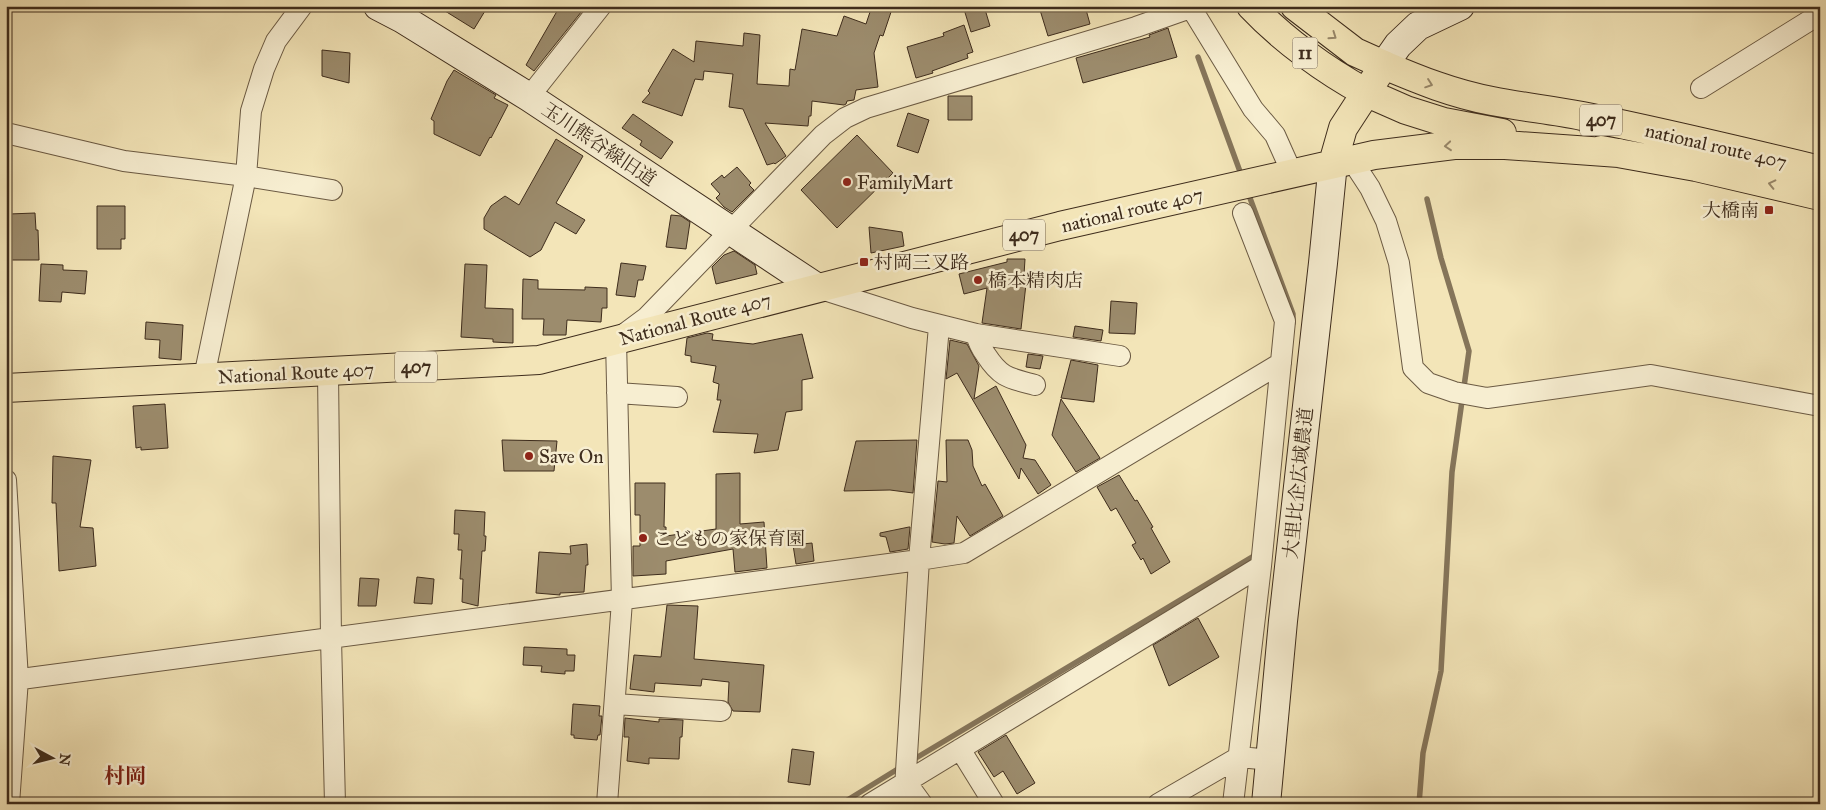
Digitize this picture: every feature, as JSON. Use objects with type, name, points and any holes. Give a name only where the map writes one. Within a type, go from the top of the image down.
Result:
[{"type":"main road","name":"11","points":[[1251,6],[1312,59],[1340,79],[1365,92]]},
{"type":"main road","name":"11","points":[[1295,6],[1355,52],[1384,65]]},
{"type":"main road","points":[[1342,161],[1343,128],[1384,65]]},
{"type":"main road","name":"national route 407","points":[[1384,65],[1422,82],[1491,101],[1581,116],[1703,141],[1820,170]]},
{"type":"main road","name":"national route 407","points":[[1365,92],[1406,110],[1444,122],[1696,167],[1820,196]]},
{"type":"main road","name":"national route 407","points":[[816,287],[1060,226],[1292,172],[1380,154],[1454,145],[1505,145],[1619,153]]},
{"type":"main road","name":"National Route 407","points":[[6,388],[540,360],[816,287]]},
{"type":"street","points":[[204,377],[246,176],[250,111],[276,41],[302,6]]},
{"type":"street","name":"玉川熊谷線旧道","points":[[378,6],[411,24],[529,97],[816,287]]},
{"type":"street","points":[[529,97],[601,6]]},
{"type":"street","points":[[1384,65],[1398,45],[1418,26],[1460,6]]},
{"type":"street","points":[[607,804],[622,600],[616,340],[647,317],[823,136],[845,118],[866,108],[1136,27],[1190,7],[1253,109],[1275,135],[1292,172]]},
{"type":"street","points":[[1701,88],[1820,14]]},
{"type":"street","points":[[6,133],[124,161],[246,176],[332,190]]},
{"type":"street","points":[[1342,161],[1370,188],[1386,221],[1398,262],[1413,368],[1428,383],[1454,392],[1487,398],[1651,375],[1820,406]]},
{"type":"street","name":"大里比企広域農道","points":[[1266,804],[1282,621],[1322,272],[1342,161]]},
{"type":"street","points":[[1233,804],[1261,566],[1285,321],[1243,213]]},
{"type":"street","points":[[816,287],[939,326],[976,334],[1120,356]]},
{"type":"street","points":[[904,804],[919,560],[939,326]]},
{"type":"street","points":[[976,334],[978,343],[1001,374],[1010,379],[1035,385]]},
{"type":"street","points":[[12,680],[964,553],[1281,363]]},
{"type":"street","points":[[328,372],[335,804]]},
{"type":"street","points":[[617,393],[677,397]]},
{"type":"street","points":[[6,480],[12,680],[9,804]]},
{"type":"street","points":[[870,804],[1261,566]]},
{"type":"street","points":[[615,704],[721,711]]},
{"type":"street","points":[[960,749],[994,804]]},
{"type":"street","points":[[1158,804],[1239,757],[1271,760]]},
{"type":"street","points":[[906,782],[922,804]]},
{"type":"building","points":[[437,6],[488,6],[474,29]]},
{"type":"building","points":[[560,6],[586,6],[534,71],[526,65]]},
{"type":"building","points":[[872,6],[891,12],[883,36],[880,35],[874,53],[878,87],[856,90],[854,100],[847,101],[844,105],[812,101],[808,126],[765,123],[786,156],[775,164],[767,165],[743,109],[729,107],[733,74],[704,71],[703,80],[695,79],[682,116],[642,102],[650,93],[648,91],[673,49],[694,62],[696,41],[743,46],[744,33],[760,35],[757,84],[789,86],[790,69],[795,70],[802,29],[837,36],[844,16],[866,24]]},
{"type":"building","points":[[963,6],[984,6],[990,26],[971,32]]},
{"type":"building","points":[[1052,6],[1085,6],[1090,24],[1048,36],[1040,10]]},
{"type":"building","points":[[964,25],[973,52],[967,54],[968,58],[916,78],[907,47],[944,36],[943,33]]},
{"type":"building","points":[[1168,28],[1177,57],[1083,83],[1076,58],[1150,37],[1149,35]]},
{"type":"building","points":[[322,50],[350,53],[349,83],[322,76]]},
{"type":"building","points":[[454,70],[496,95],[494,98],[508,105],[480,156],[434,134],[434,121],[431,119],[447,81]]},
{"type":"building","points":[[948,96],[972,96],[972,120],[948,120]]},
{"type":"building","points":[[908,113],[929,120],[918,153],[897,146]]},
{"type":"building","points":[[633,114],[673,142],[661,159],[640,145],[642,141],[622,128]]},
{"type":"building","name":"FamilyMart","points":[[857,135],[893,173],[837,228],[801,190]]},
{"type":"building","points":[[556,139],[583,156],[556,203],[585,220],[576,234],[555,222],[541,250],[530,257],[484,229],[484,218],[491,206],[505,196],[519,205]]},
{"type":"building","points":[[737,167],[751,183],[749,185],[754,190],[732,212],[724,207],[716,198],[720,194],[711,184],[722,175],[724,178]]},
{"type":"building","points":[[97,206],[125,206],[125,239],[121,239],[121,249],[97,249]]},
{"type":"building","points":[[35,213],[36,230],[38,230],[39,260],[10,260],[9,214]]},
{"type":"building","points":[[671,215],[681,216],[690,222],[686,249],[666,247]]},
{"type":"building","points":[[869,227],[902,232],[904,246],[871,253]]},
{"type":"building","points":[[734,251],[755,265],[757,274],[716,284],[712,267],[724,255]]},
{"type":"building","points":[[1007,259],[1025,259],[1024,275],[1027,275],[1021,329],[982,323],[987,288],[964,294],[959,274],[1007,262]]},
{"type":"building","points":[[621,263],[646,266],[643,280],[638,280],[635,297],[616,295]]},
{"type":"building","points":[[41,264],[63,265],[63,270],[87,271],[85,294],[62,292],[61,302],[39,301]]},
{"type":"building","points":[[465,264],[487,265],[485,308],[513,309],[513,343],[493,342],[493,339],[461,337]]},
{"type":"building","points":[[523,279],[538,280],[538,289],[585,290],[585,287],[607,288],[607,308],[602,308],[601,322],[567,320],[566,335],[543,335],[544,319],[522,319]]},
{"type":"building","points":[[1111,301],[1137,303],[1135,334],[1109,333]]},
{"type":"building","points":[[146,322],[183,325],[181,360],[159,358],[160,340],[145,339]]},
{"type":"building","points":[[1075,326],[1103,330],[1101,341],[1073,337]]},
{"type":"building","points":[[707,333],[713,334],[712,340],[753,344],[802,334],[813,378],[802,380],[802,410],[786,412],[778,450],[754,453],[758,434],[713,432],[721,400],[717,400],[719,384],[713,382],[716,366],[691,362],[691,356],[685,355],[687,338]]},
{"type":"building","points":[[950,340],[967,344],[979,366],[974,399],[996,386],[1026,445],[1023,458],[1035,460],[1051,485],[1038,494],[1021,468],[1019,479],[957,373],[946,379]]},
{"type":"building","points":[[1028,354],[1043,356],[1040,369],[1026,367]]},
{"type":"building","points":[[1071,360],[1098,365],[1094,402],[1061,398]]},
{"type":"building","points":[[1061,399],[1100,458],[1076,472],[1052,435]]},
{"type":"building","points":[[165,404],[168,448],[141,450],[141,447],[136,448],[133,406]]},
{"type":"building","name":"Save On","points":[[502,440],[557,441],[554,471],[504,471]]},
{"type":"building","points":[[917,440],[913,493],[890,490],[844,491],[856,441]]},
{"type":"building","points":[[946,440],[968,440],[972,450],[973,466],[982,486],[985,484],[1003,516],[970,536],[957,516],[954,543],[945,544],[932,542],[938,481],[947,482]]},
{"type":"building","points":[[53,456],[91,460],[80,527],[93,528],[96,566],[59,571],[56,503],[52,503]]},
{"type":"building","points":[[740,473],[740,524],[764,522],[767,568],[735,572],[733,549],[666,561],[666,574],[633,576],[633,546],[640,546],[640,515],[635,515],[635,483],[665,483],[664,527],[666,527],[666,536],[716,529],[716,474]]},
{"type":"building","points":[[1119,475],[1153,527],[1151,528],[1170,562],[1151,574],[1143,558],[1141,560],[1132,545],[1136,543],[1116,508],[1111,511],[1097,487]]},
{"type":"building","points":[[455,510],[485,512],[485,551],[482,551],[478,606],[462,602],[463,579],[460,579],[462,550],[458,550],[459,534],[454,534]]},
{"type":"building","points":[[910,527],[908,549],[890,552],[886,537],[880,536],[880,533]]},
{"type":"building","points":[[812,543],[814,561],[796,564],[793,545]]},
{"type":"building","points":[[587,544],[588,565],[586,565],[584,592],[560,593],[560,595],[536,593],[539,552],[571,554],[570,546]]},
{"type":"building","points":[[417,577],[434,579],[432,604],[414,603]]},
{"type":"building","points":[[360,578],[379,579],[376,606],[358,606]]},
{"type":"building","points":[[667,605],[698,606],[694,659],[764,665],[760,712],[733,711],[728,702],[729,682],[702,679],[701,686],[655,683],[654,692],[630,689],[634,655],[661,657]]},
{"type":"building","points":[[1198,618],[1219,657],[1169,686],[1153,645]]},
{"type":"building","points":[[524,647],[567,649],[567,655],[575,655],[574,671],[565,671],[565,674],[541,672],[542,666],[523,665]]},
{"type":"building","points":[[573,704],[600,706],[599,716],[602,716],[600,735],[598,735],[597,740],[574,738],[574,735],[571,735]]},
{"type":"building","points":[[625,718],[659,722],[659,719],[683,720],[679,759],[649,758],[649,764],[627,761],[629,737],[624,737]]},
{"type":"building","points":[[1006,735],[1035,783],[1017,794],[1003,771],[994,777],[978,752]]},
{"type":"building","points":[[792,749],[814,752],[810,785],[788,782]]},
{"type":"waterway","points":[[1198,57],[1242,177]]},
{"type":"waterway","points":[[1247,190],[1293,314],[1293,323]]},
{"type":"waterway","points":[[1419,804],[1423,753],[1441,671],[1452,472],[1469,351],[1441,258],[1427,199]]},
{"type":"waterway","points":[[911,761],[1257,554]]},
{"type":"waterway","points":[[841,804],[901,767]]},
{"type":"place","name":"FamilyMart","points":[[847,182]]},
{"type":"place","name":"大橋南","points":[[1769,210]]},
{"type":"place","name":"村岡三叉路","points":[[864,262]]},
{"type":"place","name":"橋本精肉店","points":[[978,280]]},
{"type":"place","name":"Save On","points":[[529,456]]},
{"type":"place","name":"こどもの家保育園","points":[[643,538]]},
{"type":"district","name":"村岡","points":[[125,776]]}]
